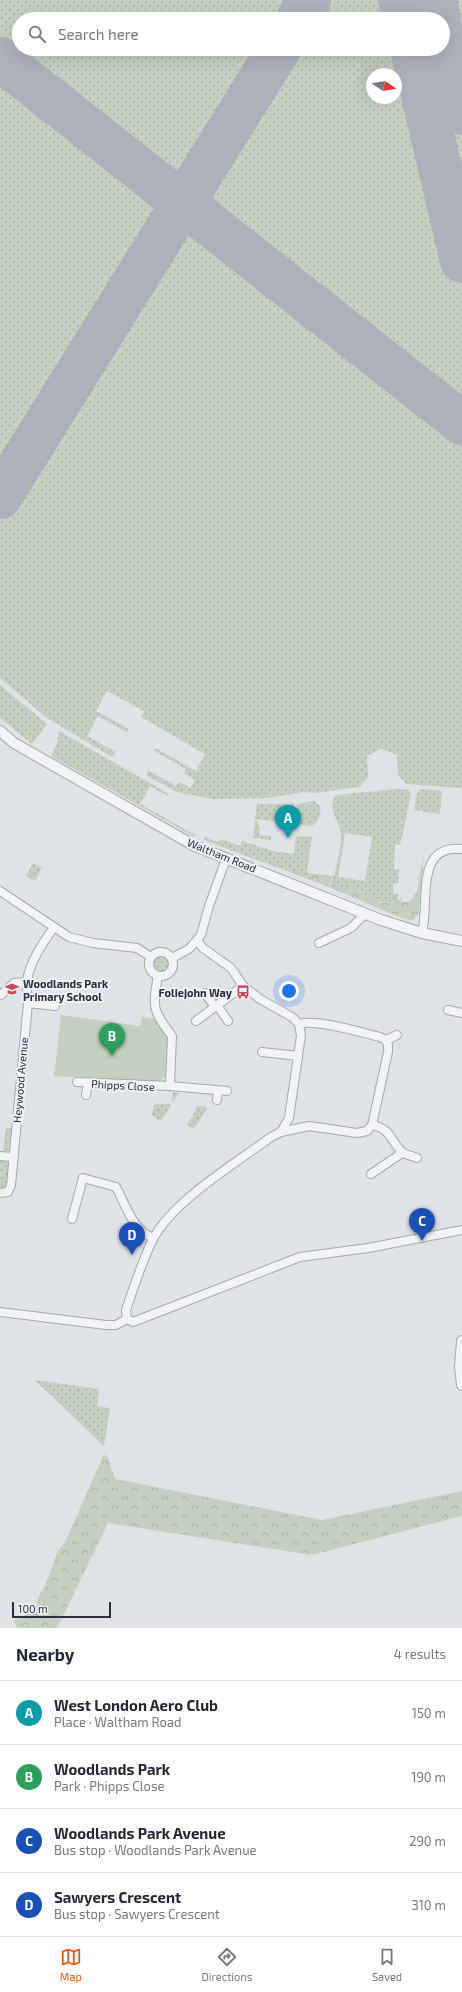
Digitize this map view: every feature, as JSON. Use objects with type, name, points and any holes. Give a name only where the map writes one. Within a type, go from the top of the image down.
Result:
[{"type":"street","name":"Waltham Road","points":[[0,732],[14,743],[196,846],[365,914],[422,933],[462,941]]},
{"type":"street","points":[[422,933],[430,862],[439,853],[446,849],[462,849]]},
{"type":"street","points":[[172,958],[189,948],[202,935],[209,906],[226,858]]},
{"type":"street","points":[[0,891],[78,941],[137,948],[151,957]]},
{"type":"street","points":[[319,943],[351,928],[365,914]]},
{"type":"street","name":"Heywood Avenue","points":[[0,1194],[8,1192],[11,1185],[28,1003],[27,982],[30,968],[39,949],[54,927]]},
{"type":"street","points":[[197,941],[203,948],[231,968],[243,986],[260,999],[292,1017],[299,1024],[301,1035],[289,1118],[281,1132]]},
{"type":"street","points":[[162,952],[172,958],[173,966],[169,973],[158,976],[154,975],[149,969],[149,960],[151,957],[162,952]]},
{"type":"street","name":"Phipps Close","points":[[158,976],[154,1006],[159,1019],[172,1036],[170,1086]]},
{"type":"street","points":[[1,995],[14,983],[27,982]]},
{"type":"street","points":[[196,1021],[243,986]]},
{"type":"street","points":[[205,994],[228,1021]]},
{"type":"street","points":[[28,1003],[55,1006]]},
{"type":"street","points":[[448,1010],[462,1013]]},
{"type":"street","points":[[130,1320],[126,1310],[153,1238],[171,1214],[199,1191],[271,1137],[281,1132],[309,1126],[363,1133],[372,1125],[388,1052],[386,1040],[380,1037],[322,1024],[304,1022],[299,1024]]},
{"type":"street","points":[[386,1040],[397,1035]]},
{"type":"street","points":[[262,1052],[298,1056]]},
{"type":"street","name":"Phipps Close","points":[[77,1082],[170,1086],[227,1091]]},
{"type":"street","points":[[86,1095],[88,1083]]},
{"type":"street","points":[[217,1100],[218,1091]]},
{"type":"street","points":[[289,1118],[298,1128]]},
{"type":"street","points":[[372,1125],[381,1127],[394,1139],[402,1152],[417,1158]]},
{"type":"street","points":[[371,1174],[402,1152]]},
{"type":"street","points":[[0,1156],[13,1157]]},
{"type":"street","points":[[72,1219],[83,1178],[116,1187],[135,1224],[143,1234],[153,1238]]},
{"type":"street","points":[[0,1312],[116,1325],[300,1257],[368,1248],[462,1230]]},
{"type":"street","points":[[462,1341],[460,1367],[462,1385]]},
{"type":"green space","points":[[0,0],[462,0],[462,788],[406,784],[398,775],[397,755],[381,749],[367,756],[368,777],[360,787],[314,793],[304,792],[269,798],[212,799],[177,792],[147,776],[148,770],[176,786],[179,782],[190,788],[195,780],[184,773],[186,769],[153,750],[155,748],[196,771],[205,754],[141,717],[144,711],[107,691],[96,711],[129,729],[127,732],[98,716],[87,736],[116,752],[112,757],[47,718],[0,678]]},
{"type":"green space","points":[[0,685],[47,724],[32,744],[0,718]]},
{"type":"green space","points":[[59,731],[169,794],[168,796],[150,786],[140,804],[197,836],[193,836],[51,756],[57,744]]},
{"type":"green space","points":[[397,789],[409,790],[411,795],[400,845],[395,845],[394,869],[399,870],[398,883],[393,883],[393,894],[398,894],[398,900],[400,900],[402,895],[401,903],[388,903],[375,900],[360,890],[341,890],[340,892],[329,887],[336,870],[341,839],[340,830],[332,807],[334,798],[337,795]],"holes":[[[345,833],[372,837],[365,881],[338,877]]]},
{"type":"green space","points":[[422,789],[442,791],[440,814],[422,812],[422,810],[414,811],[417,793]]},
{"type":"green space","points":[[313,801],[317,803],[321,809],[315,824],[312,826],[295,824],[297,804]]},
{"type":"green space","points":[[257,804],[294,804],[292,823],[255,819]]},
{"type":"green space","points":[[255,821],[261,822],[258,822],[258,826],[260,827],[259,835],[271,836],[271,840],[253,838]]},
{"type":"green space","points":[[296,836],[312,837],[307,872],[309,873],[311,880],[204,840],[204,837],[218,842],[220,839],[240,846],[242,841],[273,851],[294,854]]},
{"type":"green space","points":[[424,852],[419,913],[414,920],[404,919],[340,892],[344,886],[350,885],[380,903],[408,902],[417,891]]},
{"type":"green space","points":[[33,863],[42,868],[35,881],[26,876]]},
{"type":"green space","points":[[309,873],[333,876],[329,887],[311,880]]},
{"type":"green space","points":[[157,955],[165,955],[170,960],[168,971],[165,973],[157,973],[152,968],[152,960]]},
{"type":"green space","points":[[61,1015],[140,1026],[142,1017],[155,1019],[168,1037],[166,1076],[157,1083],[54,1076]]},
{"type":"green space","points":[[173,1092],[179,1092],[172,1103]]},
{"type":"green space","points":[[155,1104],[172,1104],[161,1121],[151,1115]]},
{"type":"green space","points":[[196,1106],[208,1107],[194,1129],[187,1125],[196,1110]]},
{"type":"green space","points":[[6,1128],[11,1128],[9,1151],[3,1150]]},
{"type":"green space","points":[[0,1160],[9,1161],[7,1187],[3,1190],[0,1189]]},
{"type":"green space","points":[[35,1380],[99,1389],[97,1406],[110,1408],[104,1446]]},
{"type":"green space","points":[[104,1454],[108,1458],[115,1479],[322,1520],[462,1491],[462,1516],[312,1555],[108,1523],[57,1628],[17,1628],[14,1620],[21,1618],[36,1607],[57,1553],[68,1536]]},
{"type":"runway","points":[[302,12],[309,0]]},
{"type":"runway","points":[[400,0],[403,12]]},
{"type":"runway","points":[[435,0],[438,12]]},
{"type":"runway","points":[[0,497],[275,56]]},
{"type":"runway","points":[[414,56],[462,261]]},
{"type":"runway","points":[[448,56],[462,113]]},
{"type":"runway","points":[[0,59],[462,423]]},
{"type":"place","name":"West London Aero Club","points":[[288,838]]},
{"type":"place","name":"Woodlands Park Primary School","points":[[12,989]]},
{"type":"place","name":"Foliejohn Way","points":[[243,992]]},
{"type":"place","name":"Woodlands Park","points":[[112,1056]]},
{"type":"place","name":"Woodlands Park Avenue","points":[[422,1241]]},
{"type":"place","name":"Sawyers Crescent","points":[[132,1255]]}]
